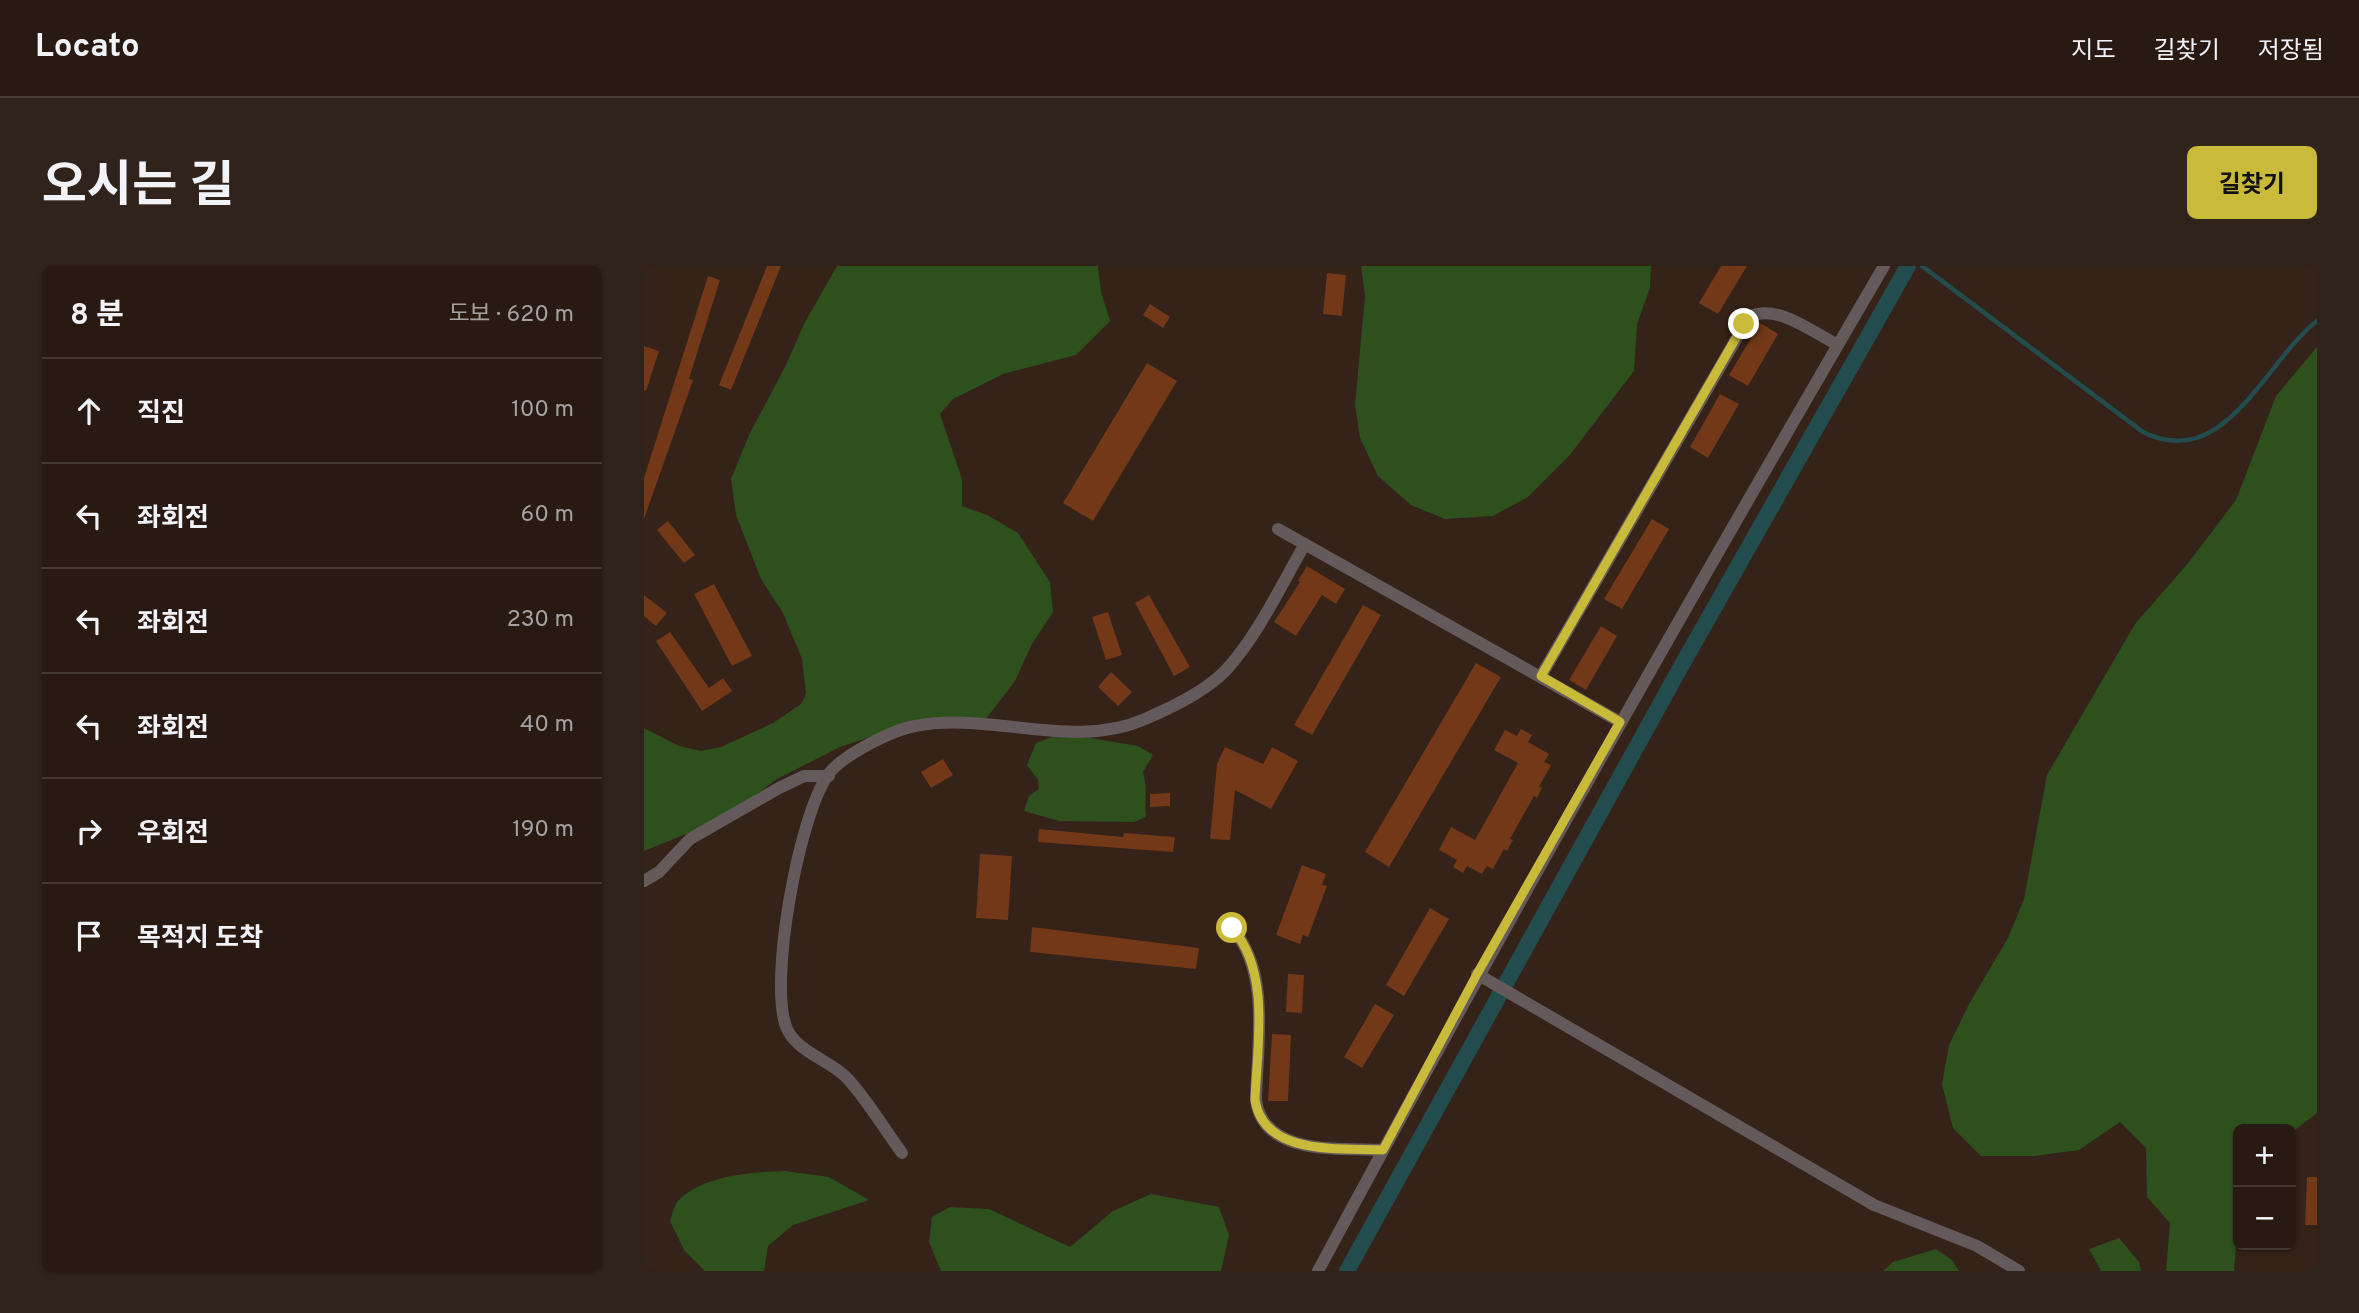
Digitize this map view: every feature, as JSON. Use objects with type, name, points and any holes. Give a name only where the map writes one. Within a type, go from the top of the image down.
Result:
[{"type":"street","points":[[1318,1271],[1620,722],[1884,266]]},
{"type":"street","points":[[1541,676],[1749,317],[1759,313],[1774,313],[1838,345]]},
{"type":"street","points":[[1278,529],[1620,722]]},
{"type":"street","points":[[902,1153],[847,1078],[828,1062],[809,1052],[789,1034],[782,1016],[781,973],[796,871],[806,826],[828,776],[846,759],[881,739],[913,726],[948,723],[1031,729],[1115,730],[1146,719],[1225,671],[1242,650],[1305,544]]},
{"type":"street","points":[[644,881],[659,872],[690,839],[779,788],[804,776],[828,776]]},
{"type":"street","points":[[1232,928],[1247,949],[1255,980],[1258,1010],[1255,1100],[1257,1113],[1265,1127],[1286,1140],[1339,1148],[1383,1150]]},
{"type":"street","points":[[1481,976],[1874,1205],[1977,1246],[2020,1271]]},
{"type":"green space","points":[[837,266],[1098,266],[1101,292],[1110,321],[1076,355],[1003,374],[953,399],[940,414],[962,479],[962,506],[987,515],[1018,533],[1050,582],[1053,612],[1032,644],[1015,681],[985,720],[882,733],[840,747],[777,779],[723,819],[644,851],[644,728],[679,746],[701,751],[721,747],[773,723],[801,704],[806,694],[802,659],[783,613],[761,579],[736,515],[731,479],[749,435],[805,322]]},
{"type":"green space","points":[[1361,266],[1651,266],[1650,288],[1637,324],[1634,371],[1569,456],[1528,497],[1493,516],[1445,519],[1411,505],[1378,476],[1360,438],[1355,405],[1365,296]]},
{"type":"green space","points":[[2317,347],[2317,1113],[2296,1129],[2296,1124],[2233,1124],[2234,1271],[2166,1271],[2170,1223],[2147,1197],[2146,1148],[2120,1122],[2079,1150],[2035,1156],[1981,1156],[1953,1128],[1942,1084],[1949,1045],[1969,1004],[2008,938],[2024,899],[2047,775],[2135,624],[2189,562],[2236,500],[2276,396]]},
{"type":"green space","points":[[1062,733],[1138,746],[1153,755],[1143,772],[1146,817],[1134,822],[1059,821],[1024,811],[1029,796],[1039,789],[1038,780],[1027,765],[1036,743]]},
{"type":"green space","points":[[785,1171],[829,1177],[869,1200],[793,1225],[768,1246],[764,1271],[705,1271],[684,1250],[670,1221],[678,1201],[688,1192],[714,1180],[758,1172]]},
{"type":"green space","points":[[1151,1194],[1219,1207],[1229,1235],[1221,1271],[941,1271],[929,1242],[932,1217],[950,1207],[989,1209],[1070,1247],[1113,1211]]},
{"type":"green space","points":[[2119,1238],[2139,1262],[2141,1271],[2101,1271],[2089,1249]]},
{"type":"green space","points":[[1936,1249],[1952,1260],[1959,1271],[1883,1271],[1893,1262]]},
{"type":"building","points":[[767,266],[781,266],[731,390],[719,385]]},
{"type":"building","points":[[1721,266],[1747,266],[1718,314],[1699,303]]},
{"type":"building","points":[[1327,273],[1346,275],[1342,316],[1323,314]]},
{"type":"building","points":[[708,276],[720,280],[689,379],[693,380],[644,519],[644,478]]},
{"type":"building","points":[[1150,304],[1170,317],[1163,328],[1143,315]]},
{"type":"building","points":[[1760,323],[1778,334],[1748,386],[1729,375]]},
{"type":"building","points":[[644,346],[659,351],[646,391],[644,390]]},
{"type":"building","points":[[1147,363],[1177,381],[1093,521],[1063,503]]},
{"type":"building","points":[[1720,394],[1739,404],[1708,458],[1690,447]]},
{"type":"building","points":[[1652,519],[1669,529],[1622,609],[1604,599]]},
{"type":"building","points":[[668,521],[695,555],[684,563],[657,530]]},
{"type":"building","points":[[1307,566],[1345,589],[1336,604],[1322,595],[1296,636],[1274,622]]},
{"type":"building","points":[[714,584],[752,656],[732,666],[694,594]]},
{"type":"building","points":[[644,595],[667,613],[656,626],[644,616]]},
{"type":"building","points":[[1149,595],[1190,667],[1174,676],[1135,603]]},
{"type":"building","points":[[1363,605],[1381,615],[1312,735],[1294,725]]},
{"type":"building","points":[[1108,612],[1122,655],[1106,660],[1092,617]]},
{"type":"building","points":[[1601,626],[1617,636],[1586,690],[1569,680]]},
{"type":"building","points":[[670,632],[709,688],[723,678],[732,691],[702,711],[656,641]]},
{"type":"building","points":[[1476,663],[1501,677],[1389,867],[1365,852]]},
{"type":"building","points":[[1111,672],[1132,692],[1118,706],[1098,687]]},
{"type":"building","points":[[1521,729],[1532,735],[1528,742],[1549,754],[1544,762],[1551,765],[1539,787],[1542,788],[1537,798],[1534,796],[1510,839],[1513,840],[1507,851],[1504,849],[1493,869],[1487,866],[1482,874],[1467,866],[1463,873],[1453,867],[1457,860],[1439,850],[1451,827],[1475,840],[1518,763],[1494,750],[1505,730],[1517,736]]},
{"type":"building","points":[[1225,747],[1263,764],[1272,747],[1298,761],[1271,809],[1235,790],[1230,840],[1210,839],[1217,764]]},
{"type":"building","points":[[943,759],[953,775],[931,788],[921,772]]},
{"type":"building","points":[[1170,793],[1170,806],[1150,807],[1150,794]]},
{"type":"building","points":[[1039,829],[1123,837],[1124,833],[1175,837],[1173,852],[1038,842]]},
{"type":"building","points":[[980,854],[1012,856],[1008,920],[976,918]]},
{"type":"building","points":[[1302,865],[1326,874],[1322,885],[1327,886],[1308,937],[1303,935],[1300,944],[1276,935]]},
{"type":"building","points":[[1430,908],[1449,919],[1404,996],[1386,985]]},
{"type":"building","points":[[1032,927],[1199,948],[1196,969],[1030,952]]},
{"type":"building","points":[[1288,974],[1304,975],[1302,1013],[1286,1012]]},
{"type":"building","points":[[1375,1004],[1394,1015],[1362,1068],[1344,1057]]},
{"type":"building","points":[[1272,1034],[1291,1035],[1288,1101],[1268,1101]]},
{"type":"building","points":[[2307,1177],[2317,1177],[2317,1225],[2305,1225]]},
{"type":"waterway","points":[[1347,1271],[1679,670],[1908,266]]},
{"type":"waterway","points":[[1922,266],[2143,432],[2172,441],[2197,438],[2220,425],[2241,407],[2298,339],[2317,321]]},
{"type":"route","points":[[1232,928],[1247,949],[1255,980],[1258,1010],[1255,1100],[1257,1113],[1265,1127],[1286,1140],[1339,1148],[1383,1150],[1477,974],[1620,722],[1541,676],[1744,324]]}]
